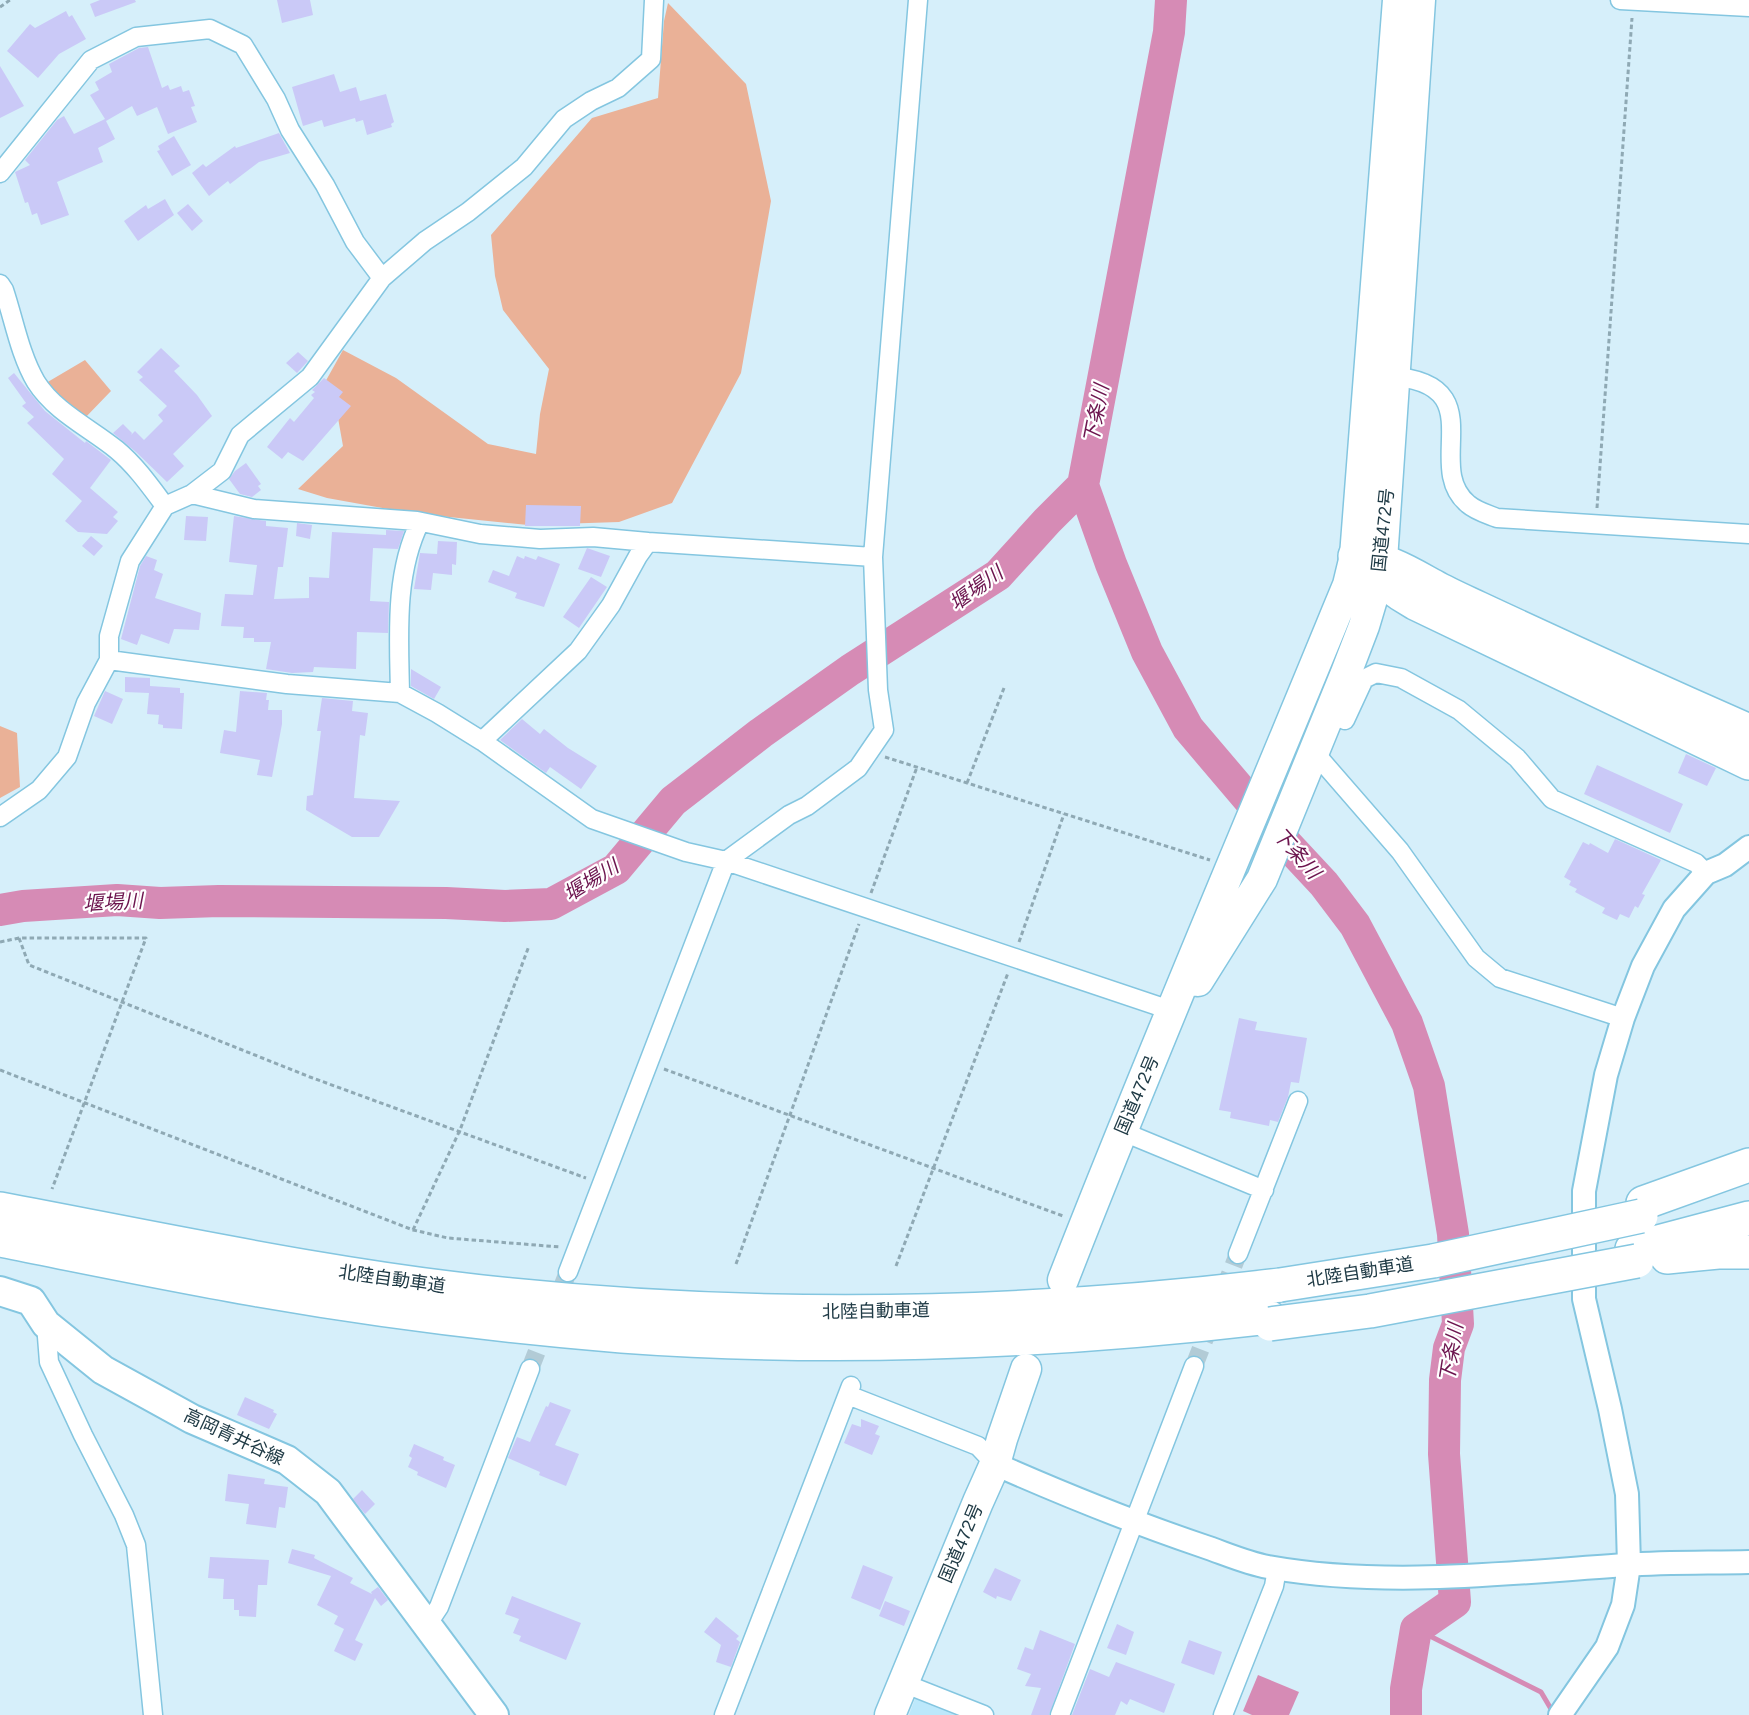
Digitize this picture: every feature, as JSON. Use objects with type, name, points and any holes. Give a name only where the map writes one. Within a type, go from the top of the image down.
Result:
[{"type":"highway","name":"国道472号","points":[[1173,1011],[1203,976],[1262,879],[1364,626],[1372,565],[1398,0]]},
{"type":"highway","name":"国道472号","points":[[1382,375],[1420,0]]},
{"type":"highway","name":"国道472号","points":[[1063,1280],[1121,1131],[1173,1011],[1340,604],[1372,565]]},
{"type":"highway","points":[[1372,565],[1396,565],[1434,587],[1749,731]]},
{"type":"highway","points":[[1372,565],[1396,592],[1424,608],[1749,763]]},
{"type":"highway","points":[[1642,1209],[1749,1165]]},
{"type":"highway","name":"北陸自動車道","points":[[0,1209],[384,1279],[510,1295],[626,1305],[841,1313],[1072,1305],[1179,1297],[1280,1285],[1433,1261],[1513,1244],[1642,1209],[1749,1187]]},
{"type":"highway","name":"北陸自動車道","points":[[0,1240],[258,1290],[378,1309],[497,1324],[622,1336],[739,1342],[898,1343],[1063,1337],[1269,1321],[1634,1255],[1749,1218]]},
{"type":"highway","points":[[1634,1255],[1749,1252]]},
{"type":"highway","name":"国道472号","points":[[890,1715],[995,1464],[1026,1369]]},
{"type":"main road","name":"高岡青井谷線","points":[[0,1291],[31,1301],[46,1324],[103,1370],[192,1419],[287,1460],[328,1492],[427,1625],[482,1710]]},
{"type":"street","points":[[0,817],[39,790],[67,757],[86,704],[109,660],[109,636],[130,561],[165,506],[192,494],[222,471],[240,435],[310,377],[382,278],[425,241],[468,212],[524,168],[564,119],[591,101],[618,88],[651,59],[654,0]]},
{"type":"street","points":[[568,1272],[726,861],[858,768],[884,730],[878,690],[873,558],[918,0]]},
{"type":"street","points":[[1627,1],[1749,8]]},
{"type":"street","points":[[0,173],[91,60],[136,37],[210,29],[243,45],[276,99],[290,130],[325,184],[355,242],[382,278]]},
{"type":"street","points":[[0,284],[36,382],[57,406],[134,466],[165,506]]},
{"type":"street","points":[[1382,375],[1429,384],[1438,390],[1449,411],[1451,467],[1454,482],[1467,504],[1480,511],[1497,518],[1749,534]]},
{"type":"street","points":[[192,494],[254,509],[420,522],[480,534],[540,539],[593,537],[873,558]]},
{"type":"street","points":[[400,693],[399,607],[411,540],[420,522]]},
{"type":"street","points":[[482,741],[578,651],[611,605],[648,542]]},
{"type":"street","points":[[109,660],[287,684],[400,693],[482,741],[592,819],[686,852],[726,861],[1173,1011]]},
{"type":"street","points":[[1330,713],[1345,720],[1364,679],[1376,673],[1401,678],[1459,710],[1517,758],[1552,799],[1696,863],[1706,873]]},
{"type":"street","points":[[1309,764],[1400,851],[1476,958],[1500,978],[1623,1018]]},
{"type":"street","points":[[1560,1715],[1607,1647],[1623,1605],[1629,1565],[1627,1494],[1584,1299],[1584,1191],[1606,1075],[1623,1018],[1643,966],[1674,909],[1706,873],[1725,865],[1749,848]]},
{"type":"street","points":[[1238,1254],[1298,1101]]},
{"type":"street","points":[[1121,1131],[1264,1190]]},
{"type":"street","points":[[46,1324],[49,1362],[124,1515],[136,1545],[153,1715]]},
{"type":"street","points":[[1060,1715],[1194,1366]]},
{"type":"street","points":[[427,1625],[438,1607],[530,1369]]},
{"type":"street","points":[[724,1715],[850,1391],[978,1446],[995,1464],[1135,1522],[1264,1567],[1305,1573],[1393,1578],[1489,1575],[1629,1565],[1749,1562]]},
{"type":"street","points":[[1223,1715],[1274,1586],[1277,1569]]},
{"type":"street","points":[[903,1683],[984,1715]]},
{"type":"path","points":[[0,7],[10,0]]},
{"type":"path","points":[[1596,525],[1627,1]]},
{"type":"path","points":[[967,783],[1004,688]]},
{"type":"path","points":[[869,752],[1064,814],[1236,856]]},
{"type":"path","points":[[736,1264],[917,767]]},
{"type":"path","points":[[896,1266],[1013,959],[1064,814]]},
{"type":"path","points":[[0,942],[19,938],[146,938],[52,1189]]},
{"type":"path","points":[[19,938],[28,965],[310,1077],[460,1130],[601,1184]]},
{"type":"path","points":[[413,1230],[460,1130],[529,946]]},
{"type":"path","points":[[648,1063],[1085,1224]]},
{"type":"path","points":[[0,1070],[413,1230],[448,1238],[576,1249]]},
{"type":"shaded area","points":[[668,3],[746,84],[771,201],[741,373],[672,503],[619,522],[528,525],[410,513],[327,498],[298,489],[343,446],[338,418],[319,393],[343,350],[396,378],[488,444],[536,454],[540,414],[549,369],[503,310],[495,276],[491,235],[592,118],[658,98],[664,21]]},
{"type":"shaded area","points":[[85,360],[111,391],[83,420],[63,403],[46,383]]},
{"type":"shaded area","points":[[0,726],[17,733],[20,787],[0,798]]},
{"type":"shaded area","points":[[1258,1675],[1299,1692],[1289,1715],[1252,1715],[1243,1711]]},
{"type":"shaded area","points":[[916,1696],[965,1715],[909,1715]]},
{"type":"building","points":[[100,0],[135,0],[136,2],[95,17],[90,4]]},
{"type":"building","points":[[277,0],[310,0],[313,15],[282,23]]},
{"type":"building","points":[[66,11],[69,17],[72,15],[86,39],[59,54],[38,78],[7,51],[30,24],[35,28]]},
{"type":"building","points":[[148,47],[162,88],[168,85],[170,90],[181,86],[183,92],[189,90],[195,106],[191,107],[197,122],[168,134],[157,107],[137,116],[132,106],[106,121],[115,139],[98,148],[103,162],[57,182],[69,215],[41,225],[37,213],[32,215],[28,202],[25,203],[15,172],[30,165],[25,160],[57,120],[64,116],[74,134],[105,119],[90,95],[99,90],[95,82],[112,72],[109,64],[139,48]]},
{"type":"building","points":[[0,66],[24,106],[0,118]]},
{"type":"building","points":[[334,74],[340,92],[356,87],[360,101],[386,94],[394,122],[391,124],[392,127],[367,135],[363,120],[356,122],[355,118],[324,127],[322,120],[303,126],[292,87]]},
{"type":"building","points":[[279,133],[290,153],[259,162],[230,184],[228,181],[209,196],[192,173],[203,164],[206,167],[235,146],[236,148]]},
{"type":"building","points":[[174,136],[191,165],[172,176],[157,151],[160,150],[158,146]]},
{"type":"building","points":[[165,199],[174,215],[138,241],[124,221],[146,205],[148,209]]},
{"type":"building","points":[[188,204],[203,221],[192,231],[177,213]]},
{"type":"building","points":[[161,348],[180,366],[174,371],[197,395],[212,416],[173,454],[184,466],[167,482],[113,433],[123,424],[132,433],[131,435],[135,431],[144,440],[163,421],[158,415],[167,406],[139,380],[143,377],[137,372]]},
{"type":"building","points":[[298,352],[308,361],[297,373],[286,363]]},
{"type":"building","points":[[14,373],[45,411],[85,443],[86,441],[111,460],[90,488],[118,512],[113,517],[118,521],[107,534],[78,532],[65,521],[82,501],[52,474],[64,459],[27,423],[34,417],[22,406],[26,403],[8,378]]},
{"type":"building","points":[[324,378],[343,392],[339,397],[351,406],[303,461],[288,452],[282,459],[267,447],[290,418],[294,422],[314,398],[311,395],[315,392],[312,390]]},
{"type":"building","points":[[246,463],[261,484],[258,486],[261,490],[252,497],[240,494],[229,479]]},
{"type":"building","points":[[526,505],[581,506],[580,526],[525,526]]},
{"type":"building","points":[[186,516],[208,517],[206,541],[184,540]]},
{"type":"building","points":[[234,516],[266,521],[266,526],[288,528],[283,567],[278,567],[274,599],[309,598],[309,577],[329,578],[332,532],[386,535],[386,530],[404,531],[398,549],[373,548],[370,601],[389,602],[388,633],[357,632],[356,669],[314,667],[313,672],[292,673],[266,669],[271,642],[254,642],[254,638],[243,638],[244,627],[221,626],[225,594],[253,595],[257,565],[229,562]]},
{"type":"building","points":[[297,523],[312,525],[310,539],[296,536]]},
{"type":"building","points":[[91,536],[103,546],[94,556],[82,546]]},
{"type":"building","points":[[438,541],[457,542],[456,565],[452,564],[452,575],[433,573],[431,590],[414,589],[420,553],[437,554]]},
{"type":"building","points":[[587,548],[610,556],[601,577],[578,569]]},
{"type":"building","points":[[146,556],[157,560],[154,570],[163,574],[155,598],[201,613],[199,630],[174,629],[169,644],[141,634],[137,645],[121,639],[140,566]]},
{"type":"building","points":[[517,556],[536,560],[538,556],[560,564],[544,607],[515,598],[517,593],[488,582],[493,570],[509,576]]},
{"type":"building","points":[[591,577],[607,587],[579,628],[563,617]]},
{"type":"building","points":[[411,669],[441,687],[434,699],[411,686]]},
{"type":"building","points":[[125,677],[150,678],[150,686],[180,688],[180,693],[184,693],[182,729],[163,728],[163,725],[158,724],[159,715],[147,714],[149,693],[125,692]]},
{"type":"building","points":[[105,691],[123,699],[112,724],[94,716]]},
{"type":"building","points":[[240,691],[267,693],[268,710],[282,710],[282,724],[272,777],[257,775],[260,760],[220,753],[224,730],[236,732]]},
{"type":"building","points":[[322,698],[353,701],[352,711],[368,713],[365,736],[360,735],[354,798],[400,801],[379,837],[352,837],[306,810],[307,796],[313,795],[321,731],[317,731]]},
{"type":"building","points":[[522,719],[540,734],[544,729],[568,748],[597,766],[581,789],[550,767],[546,773],[500,740]]},
{"type":"building","points":[[1686,754],[1716,768],[1707,786],[1678,773]]},
{"type":"building","points":[[1597,765],[1683,804],[1670,833],[1584,794]]},
{"type":"building","points":[[1615,839],[1661,860],[1642,894],[1645,895],[1638,908],[1635,906],[1629,918],[1620,914],[1617,920],[1602,913],[1605,908],[1575,892],[1577,889],[1569,885],[1571,881],[1564,877],[1583,842],[1589,845],[1590,843],[1608,853]]},
{"type":"building","points":[[1239,1018],[1257,1022],[1255,1030],[1307,1038],[1299,1083],[1291,1082],[1278,1122],[1270,1120],[1269,1126],[1230,1118],[1231,1112],[1219,1110]]},
{"type":"building","points":[[245,1397],[274,1410],[273,1412],[277,1414],[269,1429],[237,1415]]},
{"type":"building","points":[[550,1402],[571,1410],[555,1445],[579,1454],[566,1486],[539,1475],[540,1472],[508,1458],[517,1437],[530,1442]]},
{"type":"building","points":[[861,1419],[879,1426],[875,1434],[880,1436],[872,1455],[844,1443],[852,1424],[861,1427]]},
{"type":"building","points":[[414,1444],[444,1457],[443,1460],[455,1465],[446,1488],[417,1475],[418,1472],[408,1467],[412,1458],[409,1456]]},
{"type":"building","points":[[228,1474],[265,1479],[264,1484],[288,1487],[285,1508],[279,1507],[276,1528],[246,1524],[249,1504],[225,1501]]},
{"type":"building","points":[[362,1490],[375,1504],[365,1514],[353,1499]]},
{"type":"building","points":[[292,1549],[315,1555],[314,1558],[353,1578],[350,1583],[372,1594],[371,1592],[378,1587],[388,1600],[381,1606],[375,1598],[355,1640],[363,1644],[355,1661],[334,1651],[344,1629],[334,1624],[338,1616],[317,1605],[331,1576],[288,1563]]},
{"type":"building","points":[[210,1557],[269,1560],[267,1585],[258,1585],[256,1617],[239,1616],[239,1610],[234,1610],[234,1599],[223,1599],[224,1579],[208,1578]]},
{"type":"building","points":[[863,1565],[893,1577],[880,1610],[851,1598]]},
{"type":"building","points":[[995,1568],[1021,1580],[1011,1601],[997,1596],[996,1599],[983,1592]]},
{"type":"building","points":[[512,1596],[581,1623],[566,1660],[519,1641],[521,1636],[513,1633],[519,1619],[505,1614]]},
{"type":"building","points":[[885,1601],[910,1611],[904,1626],[879,1616]]},
{"type":"building","points":[[716,1617],[739,1636],[736,1639],[740,1642],[731,1667],[716,1662],[721,1645],[704,1632]]},
{"type":"building","points":[[1117,1624],[1134,1632],[1126,1655],[1107,1648]]},
{"type":"building","points":[[1040,1630],[1075,1644],[1049,1715],[1031,1715],[1041,1688],[1025,1686],[1031,1674],[1017,1669],[1025,1647],[1033,1650]]},
{"type":"building","points":[[1189,1640],[1222,1652],[1214,1675],[1181,1663]]},
{"type":"building","points":[[1116,1662],[1175,1684],[1164,1713],[1130,1699],[1127,1705],[1121,1701],[1115,1715],[1072,1715],[1090,1669],[1109,1677]]},
{"type":"waterway","name":"下条川","points":[[1171,0],[1169,32],[1083,485],[1111,564],[1147,652],[1188,728],[1283,840],[1324,884],[1355,925],[1407,1023],[1429,1086],[1453,1234],[1458,1324],[1449,1348],[1445,1380],[1444,1454],[1455,1602],[1416,1629],[1406,1689],[1406,1715]]},
{"type":"waterway","name":"堰場川","points":[[0,910],[23,906],[117,900],[160,903],[219,901],[446,903],[505,906],[551,904],[616,869],[673,801],[761,733],[850,670],[998,575],[1083,485]]},
{"type":"waterway","points":[[1416,1629],[1541,1692],[1554,1714]]},
{"type":"tunnel","points":[[1194,1366],[1238,1254]]},
{"type":"tunnel","points":[[530,1369],[568,1272]]}]
